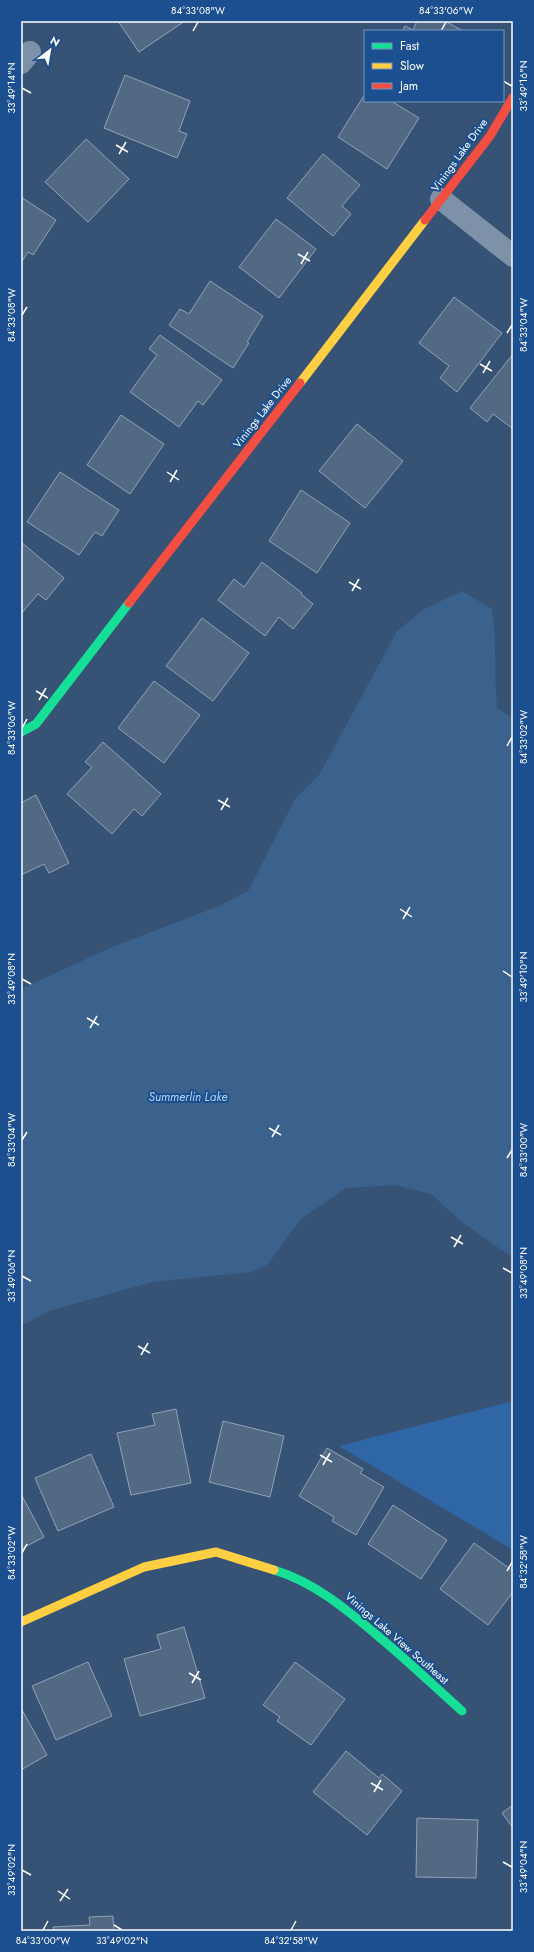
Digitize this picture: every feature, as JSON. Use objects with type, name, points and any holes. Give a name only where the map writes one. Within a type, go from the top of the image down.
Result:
[{"type":"street","name":"Vinings Lake Drive","points":[[21,732],[36,724],[490,136],[513,97]]},
{"type":"street","points":[[441,200],[513,256]]},
{"type":"street","name":"Vinings Lake View Southeast","points":[[21,1622],[144,1567],[216,1552],[291,1575],[338,1602],[411,1664],[462,1711]]},
{"type":"shaded area","points":[[513,1401],[513,1550],[339,1446]]},
{"type":"water","name":"Summerlin Lake","points":[[462,591],[492,609],[497,708],[513,718],[513,1258],[463,1223],[431,1194],[395,1185],[346,1188],[301,1219],[268,1264],[252,1272],[152,1282],[49,1311],[21,1326],[21,989],[112,947],[219,906],[248,891],[295,799],[319,775],[397,631],[424,609]]},
{"type":"building","points":[[118,21],[185,21],[139,52]]},
{"type":"building","points":[[417,21],[445,21],[461,30],[413,30]]},
{"type":"building","points":[[405,26],[413,30],[403,30]]},
{"type":"building","points":[[125,75],[190,101],[179,131],[187,134],[177,158],[104,128]]},
{"type":"building","points":[[364,96],[364,102],[393,102],[419,118],[387,169],[338,137]]},
{"type":"building","points":[[86,139],[129,179],[88,222],[45,182]]},
{"type":"building","points":[[323,154],[360,185],[342,206],[351,214],[333,236],[287,198]]},
{"type":"building","points":[[21,197],[56,220],[33,255],[28,252],[21,263]]},
{"type":"building","points":[[276,219],[316,249],[279,298],[239,267]]},
{"type":"building","points":[[210,281],[263,316],[247,342],[249,343],[233,368],[169,325],[180,309],[189,314]]},
{"type":"building","points":[[454,297],[502,333],[457,392],[440,378],[449,366],[419,343]]},
{"type":"building","points":[[160,335],[222,380],[203,405],[198,401],[179,427],[130,392],[157,355],[149,349]]},
{"type":"building","points":[[513,354],[513,429],[493,414],[487,422],[470,408]]},
{"type":"building","points":[[121,415],[164,444],[130,494],[87,465]]},
{"type":"building","points":[[357,424],[403,461],[365,508],[319,471]]},
{"type":"building","points":[[60,472],[119,510],[102,536],[95,532],[79,555],[27,522]]},
{"type":"building","points":[[301,490],[350,523],[317,573],[269,541]]},
{"type":"building","points":[[21,542],[64,578],[46,600],[38,594],[21,614]]},
{"type":"building","points":[[262,562],[302,593],[301,594],[313,604],[293,629],[279,617],[265,636],[218,600],[234,579],[244,587]]},
{"type":"building","points":[[202,618],[249,653],[213,701],[166,666]]},
{"type":"building","points":[[154,681],[200,715],[164,763],[118,728]]},
{"type":"building","points":[[103,742],[161,794],[142,816],[134,809],[112,834],[67,794],[92,767],[85,762]]},
{"type":"building","points":[[36,795],[69,863],[49,873],[44,864],[21,875],[21,803]]},
{"type":"building","points":[[176,1409],[191,1483],[131,1495],[117,1433],[155,1425],[152,1414]]},
{"type":"building","points":[[223,1421],[284,1436],[270,1497],[209,1482]]},
{"type":"building","points":[[327,1448],[363,1469],[360,1473],[384,1487],[356,1535],[332,1521],[334,1517],[299,1496]]},
{"type":"building","points":[[91,1454],[114,1507],[58,1531],[35,1478]]},
{"type":"building","points":[[21,1494],[44,1537],[21,1549]]},
{"type":"building","points":[[393,1505],[447,1540],[421,1579],[368,1544]]},
{"type":"building","points":[[474,1543],[513,1571],[513,1592],[488,1625],[440,1589]]},
{"type":"building","points":[[184,1627],[205,1698],[140,1716],[124,1659],[161,1649],[157,1635]]},
{"type":"building","points":[[88,1662],[112,1716],[56,1740],[32,1686]]},
{"type":"building","points":[[295,1662],[345,1699],[311,1745],[277,1721],[280,1717],[263,1705]]},
{"type":"building","points":[[21,1708],[47,1755],[21,1770]]},
{"type":"building","points":[[346,1751],[379,1778],[382,1774],[402,1791],[367,1835],[313,1792]]},
{"type":"building","points":[[513,1805],[513,1828],[502,1813]]},
{"type":"building","points":[[417,1818],[478,1820],[476,1878],[416,1877]]},
{"type":"building","points":[[113,1916],[114,1931],[54,1931],[53,1927],[90,1925],[89,1917]]},
{"type":"traffic: fast","points":[[21,732],[36,724],[129,603]]},
{"type":"traffic: fast","points":[[274,1570],[303,1582],[342,1606],[389,1645],[462,1711]]},
{"type":"traffic: slow","points":[[300,383],[425,220]]},
{"type":"traffic: slow","points":[[21,1622],[144,1567],[216,1552],[274,1570]]},
{"type":"traffic: jam","points":[[425,220],[490,136],[513,97]]},
{"type":"traffic: jam","points":[[129,603],[300,383]]}]
